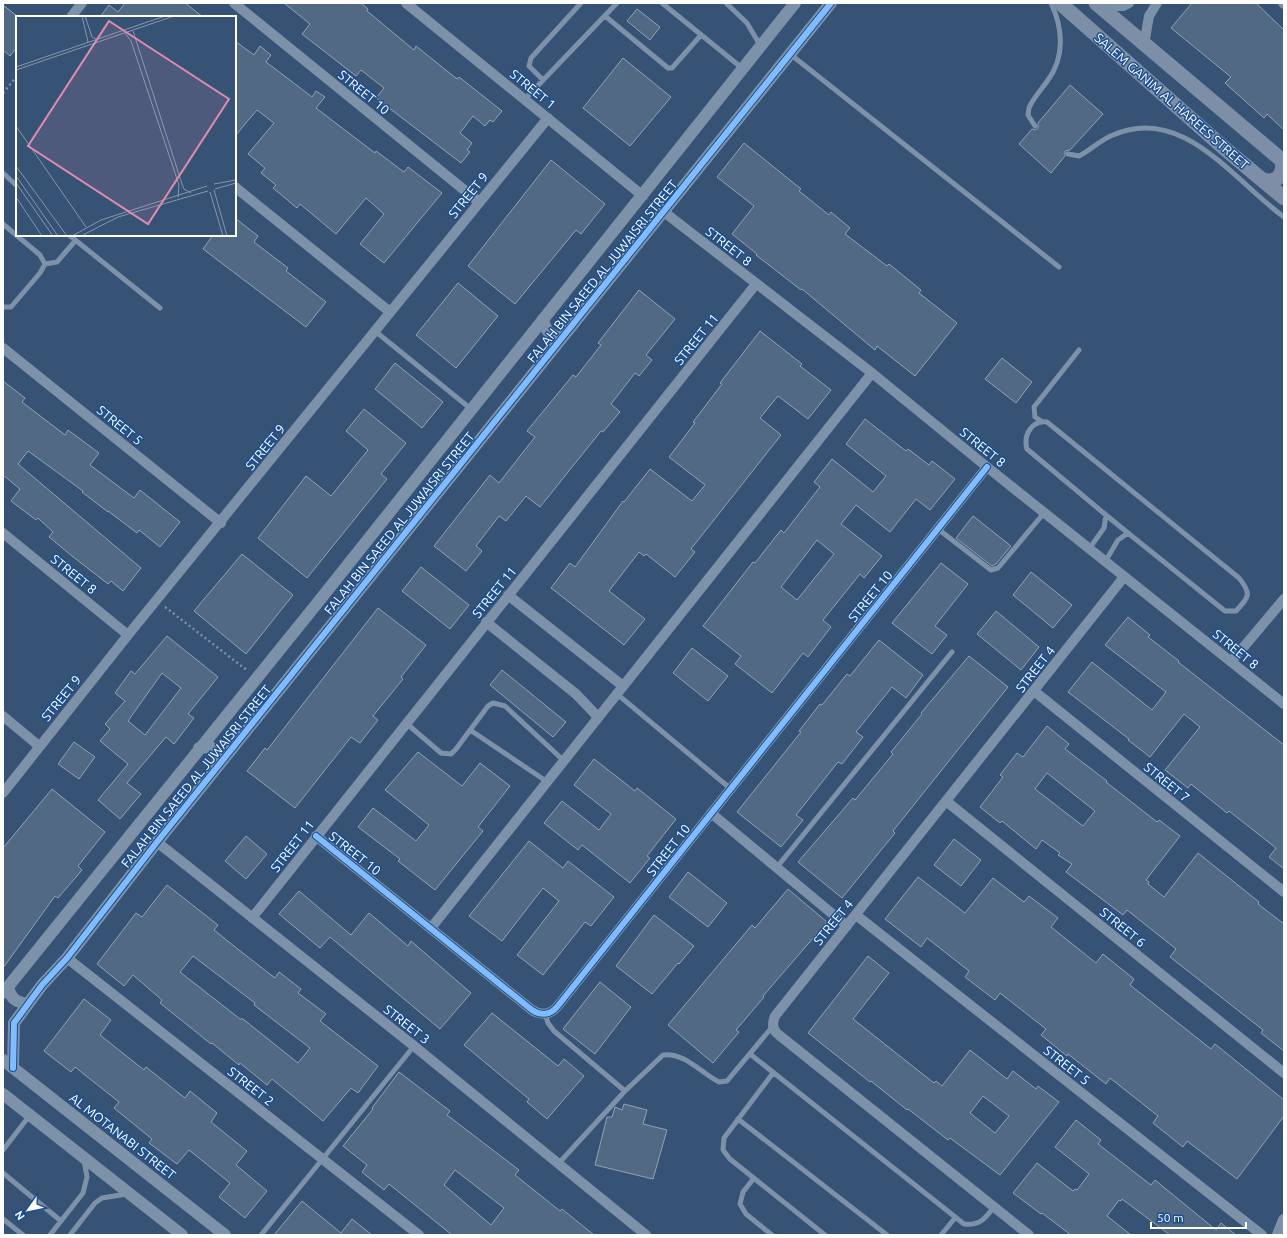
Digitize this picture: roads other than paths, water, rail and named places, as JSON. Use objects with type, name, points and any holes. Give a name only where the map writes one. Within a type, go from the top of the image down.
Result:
[{"type":"main road","name":"SALEM GANIM AL HAREES STREET","points":[[1060,3],[1284,198]]},
{"type":"main road","name":"SALEM GANIM AL HAREES STREET","points":[[1098,5],[1283,161]]},
{"type":"main road","points":[[1263,180],[1269,182],[1280,177],[1283,172],[1283,161]]},
{"type":"street","points":[[72,16],[82,3]]},
{"type":"street","name":"STREET 10","points":[[234,3],[479,202]]},
{"type":"street","name":"STREET 1","points":[[406,3],[643,196]]},
{"type":"street","name":"FALAH BIN SAEED AL JUWAISRI STREET","points":[[5,990],[643,196],[795,3]]},
{"type":"street","name":"FALAH BIN SAEED AL JUWAISRI STREET","points":[[13,1068],[14,1023],[28,1004],[67,958],[216,768],[831,3]]},
{"type":"street","points":[[1098,5],[1123,6],[1129,3]]},
{"type":"street","points":[[1144,45],[1149,16],[1157,3]]},
{"type":"street","name":"STREET 9","points":[[3,793],[128,635],[548,118]]},
{"type":"street","points":[[236,188],[390,312]]},
{"type":"street","name":"STREET 8","points":[[664,212],[872,373],[1044,513],[1284,704]]},
{"type":"street","name":"STREET 11","points":[[252,918],[756,284]]},
{"type":"street","points":[[543,319],[545,330],[550,335],[562,338]]},
{"type":"street","name":"STREET 5","points":[[3,348],[221,522]]},
{"type":"street","points":[[431,928],[546,781],[872,373]]},
{"type":"street","name":"STREET 10","points":[[316,836],[532,1010],[545,1014],[557,1007],[987,467]]},
{"type":"street","name":"STREET 8","points":[[3,533],[128,635]]},
{"type":"street","name":"STREET 4","points":[[773,1026],[776,1016],[1124,577]]},
{"type":"street","points":[[508,595],[620,690]]},
{"type":"street","points":[[1231,662],[1284,598]]},
{"type":"street","points":[[486,622],[576,694],[598,717]]},
{"type":"street","name":"STREET 7","points":[[1034,691],[1284,892]]},
{"type":"street","points":[[3,716],[39,746]]},
{"type":"street","points":[[200,748],[210,747],[216,751],[218,759],[216,768]]},
{"type":"street","name":"STREET 6","points":[[946,801],[1284,1073]]},
{"type":"street","points":[[711,814],[847,926]]},
{"type":"street","name":"STREET 3","points":[[157,842],[559,1163],[639,1233]]},
{"type":"street","name":"STREET 5","points":[[856,915],[1262,1235]]},
{"type":"street","name":"STREET 2","points":[[67,958],[419,1235]]},
{"type":"street","points":[[5,990],[17,1002],[28,1004]]},
{"type":"street","points":[[773,1026],[778,1035],[1029,1235]]},
{"type":"street","name":"AL MOTANABI STREET","points":[[3,1060],[225,1235]]},
{"type":"street","points":[[3,1094],[182,1235]]},
{"type":"street","points":[[1278,1235],[1284,1220]]},
{"type":"lane","points":[[543,80],[529,66],[531,58],[581,3]]},
{"type":"lane","points":[[525,99],[617,3]]},
{"type":"lane","points":[[662,3],[743,69]]},
{"type":"lane","points":[[726,3],[752,28],[760,47]]},
{"type":"lane","points":[[1035,126],[1028,115],[1029,108],[1055,68],[1060,46],[1059,23],[1051,3]]},
{"type":"lane","points":[[605,16],[668,68],[672,68],[701,35]]},
{"type":"lane","points":[[790,54],[1059,268]]},
{"type":"lane","points":[[1068,154],[1079,156],[1104,139],[1129,130],[1145,128],[1161,129],[1177,133],[1203,148],[1284,217]]},
{"type":"lane","points":[[3,173],[16,185]]},
{"type":"lane","points":[[3,224],[16,235]]},
{"type":"lane","points":[[17,236],[40,255],[45,264]]},
{"type":"lane","points":[[70,236],[160,308]]},
{"type":"lane","points":[[45,264],[57,262],[75,241]]},
{"type":"lane","points":[[3,307],[11,307],[40,273],[45,264]]},
{"type":"lane","points":[[375,331],[471,409]]},
{"type":"lane","points":[[1041,421],[1035,424],[1026,435],[1025,442],[1028,449],[1106,515],[1225,611],[1236,612],[1247,598],[1248,592],[1247,587],[1239,578],[1047,422],[1041,421],[1035,417],[1034,407],[1079,350]]},
{"type":"lane","points":[[938,529],[991,570],[998,568],[1044,513]]},
{"type":"lane","points":[[1089,549],[1104,528],[1106,515]]},
{"type":"lane","points":[[1105,562],[1118,540],[1128,533]]},
{"type":"lane","points":[[777,867],[952,652]]},
{"type":"lane","points":[[620,690],[731,789]]},
{"type":"lane","points":[[406,723],[445,754],[454,752],[488,706],[499,703],[505,706],[563,760]]},
{"type":"lane","points":[[470,730],[546,781]]},
{"type":"lane","points":[[545,1014],[548,1023],[554,1031],[625,1092]]},
{"type":"lane","points":[[559,1163],[625,1092],[663,1055],[671,1054],[681,1058],[719,1082],[727,1081],[773,1026]]},
{"type":"lane","points":[[261,1235],[414,1046]]},
{"type":"lane","points":[[750,1054],[964,1224],[973,1226],[982,1222],[994,1207]]},
{"type":"lane","points":[[773,1073],[724,1138],[723,1150],[726,1155],[825,1235]]},
{"type":"lane","points":[[3,1150],[30,1115]]},
{"type":"lane","points":[[738,1119],[887,1235]]},
{"type":"lane","points":[[50,1235],[83,1193],[86,1177],[84,1158]]},
{"type":"lane","points":[[3,1173],[61,1221]]},
{"type":"lane","points":[[754,1178],[743,1192],[740,1204],[746,1214],[772,1235]]},
{"type":"lane","points":[[70,1235],[95,1203],[102,1198],[130,1194]]},
{"type":"lane","points":[[941,1235],[955,1218]]},
{"type":"lane","points":[[3,1219],[22,1235]]}]
